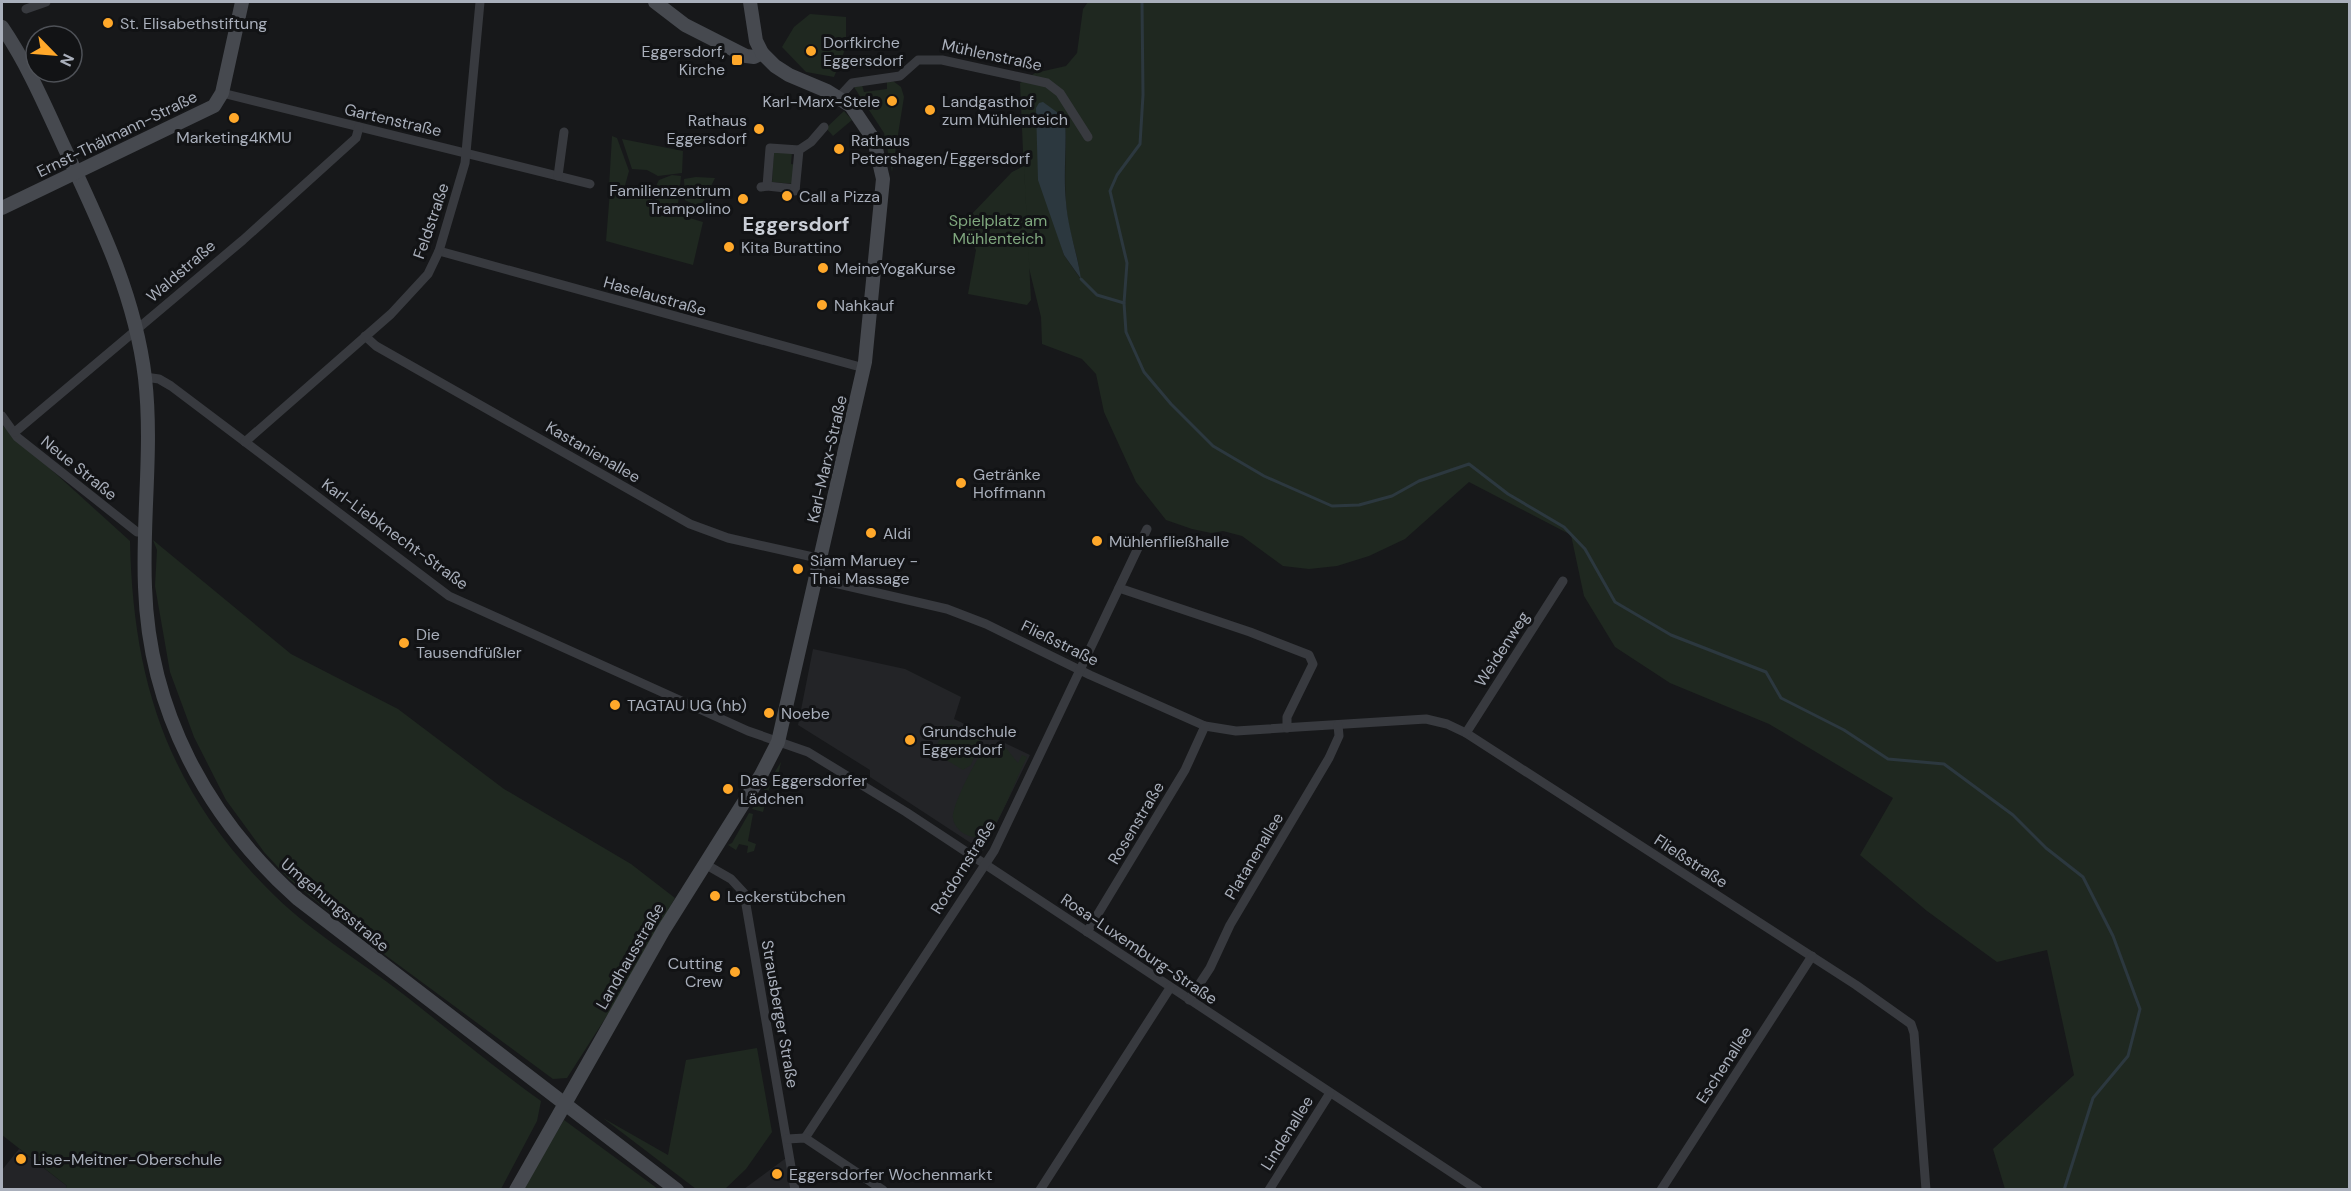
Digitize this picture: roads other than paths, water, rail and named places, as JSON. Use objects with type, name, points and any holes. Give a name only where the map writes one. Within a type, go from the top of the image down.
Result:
[{"type":"main road","name":"Ernst-Thälmann-Straße","points":[[2,207],[198,116],[214,106],[222,93],[242,2]]},
{"type":"main road","points":[[656,2],[679,22],[740,53],[754,57],[762,53]]},
{"type":"main road","points":[[750,2],[754,33],[762,53],[775,66],[789,75],[839,97]]},
{"type":"main road","points":[[2,27],[27,67],[114,255],[138,330],[145,377],[148,429],[145,532]]},
{"type":"main road","name":"Karl-Marx-Straße","points":[[778,742],[822,559],[864,368],[883,179],[874,140],[851,106],[839,97]]},
{"type":"main road","name":"Umgehungsstraße","points":[[145,532],[147,615],[151,650],[162,695],[188,760],[230,827],[270,874],[325,922],[677,1190]]},
{"type":"main road","name":"Landhausstraße","points":[[516,1190],[563,1104],[705,864],[761,776],[778,742]]},
{"type":"street","points":[[26,9],[46,2]]},
{"type":"street","name":"Feldstraße","points":[[245,442],[422,283],[439,251],[466,154],[480,2]]},
{"type":"street","name":"Mühlenstraße","points":[[839,97],[854,82],[900,76],[918,60],[942,60],[1047,83],[1060,93],[1088,137]]},
{"type":"street","name":"Gartenstraße","points":[[222,93],[437,144],[466,154],[590,184]]},
{"type":"street","name":"Waldstraße","points":[[15,432],[138,330],[356,138],[359,127]]},
{"type":"street","points":[[799,150],[795,190],[764,186],[768,145],[799,150],[811,142],[824,127]]},
{"type":"street","points":[[558,176],[564,132]]},
{"type":"street","name":"Haselaustraße","points":[[439,251],[864,368]]},
{"type":"street","name":"Kastanienallee","points":[[365,336],[376,346],[690,524],[736,540],[822,559]]},
{"type":"street","name":"Karl-Liebknecht-Straße","points":[[145,377],[159,379],[245,442],[406,567],[449,596],[778,742]]},
{"type":"street","name":"Neue Straße","points":[[2,416],[17,437],[96,502],[137,532],[145,532]]},
{"type":"street","name":"Rotdornstraße","points":[[805,1138],[985,864],[1019,800],[1147,529]]},
{"type":"street","name":"Fließstraße","points":[[817,579],[947,609],[986,624],[1205,726],[1236,731],[1426,719],[1447,724],[1466,733],[1812,956],[1911,1024],[1914,1033],[1926,1190]]},
{"type":"street","name":"Weidenweg","points":[[1466,733],[1563,581]]},
{"type":"street","points":[[1119,588],[1250,632],[1309,655],[1313,664],[1287,717],[1287,728]]},
{"type":"street","name":"Platanenallee","points":[[1189,1000],[1210,968],[1230,925],[1329,758],[1339,736],[1338,725]]},
{"type":"street","name":"Rosenstraße","points":[[1087,932],[1185,770],[1205,726]]},
{"type":"street","name":"Rosa-Luxemburg-Straße","points":[[778,742],[795,746],[840,771],[985,864],[1478,1190]]},
{"type":"street","name":"Strausberger Straße","points":[[705,864],[730,879],[744,893],[795,1190]]},
{"type":"street","name":"Eschenallee","points":[[1661,1190],[1812,956]]},
{"type":"street","points":[[1040,1190],[1170,988]]},
{"type":"street","name":"Lindenallee","points":[[1269,1190],[1329,1093]]},
{"type":"street","points":[[787,1139],[805,1138],[883,1190]]},
{"type":"waterway","points":[[1142,2],[1143,95],[1140,144],[1117,175],[1110,191],[1127,263],[1124,303],[1126,332],[1144,372],[1171,404],[1213,446],[1264,476],[1332,506],[1359,505],[1392,496],[1419,481],[1469,464],[1508,494],[1564,527],[1585,549],[1615,602],[1671,635],[1766,672],[1781,698],[1844,730],[1888,759],[1944,764],[2013,815],[2046,848],[2083,877],[2113,936],[2140,1009],[2128,1056],[2093,1098],[2064,1190]]},
{"type":"waterway","points":[[1081,279],[1097,295],[1124,303]]},
{"type":"place","name":"St. Elisabethstiftung","points":[[108,23]]},
{"type":"place","name":"Dorfkirche Eggersdorf","points":[[811,51]]},
{"type":"place","name":"Eggersdorf, Kirche","points":[[737,60]]},
{"type":"place","name":"Karl-Marx-Stele","points":[[892,101]]},
{"type":"place","name":"Landgasthof zum Mühlenteich","points":[[930,110]]},
{"type":"place","name":"Marketing4KMU","points":[[234,118]]},
{"type":"place","name":"Rathaus Eggersdorf","points":[[759,129]]},
{"type":"place","name":"Rathaus Petershagen/Eggersdorf","points":[[839,149]]},
{"type":"place","name":"Call a Pizza","points":[[787,196]]},
{"type":"place","name":"Familienzentrum Trampolino","points":[[743,199]]},
{"type":"place","name":"Kita Burattino","points":[[729,247]]},
{"type":"place","name":"MeineYogaKurse","points":[[823,268]]},
{"type":"place","name":"Nahkauf","points":[[822,305]]},
{"type":"place","name":"Getränke Hoffmann","points":[[961,483]]},
{"type":"place","name":"Aldi","points":[[871,533]]},
{"type":"place","name":"Mühlenfließhalle","points":[[1097,541]]},
{"type":"place","name":"Siam Maruey - Thai Massage","points":[[798,569]]},
{"type":"place","name":"Die Tausendfüßler","points":[[404,643]]},
{"type":"place","name":"TAGTAU UG (hb)","points":[[615,705]]},
{"type":"place","name":"Noebe","points":[[769,713]]},
{"type":"place","name":"Grundschule Eggersdorf","points":[[910,740]]},
{"type":"place","name":"Das Eggersdorfer Lädchen","points":[[728,789]]},
{"type":"place","name":"Leckerstübchen","points":[[715,896]]},
{"type":"place","name":"Cutting Crew","points":[[735,972]]},
{"type":"place","name":"Lise-Meitner-Oberschule","points":[[21,1159]]},
{"type":"place","name":"Eggersdorfer Wochenmarkt","points":[[777,1174]]},
{"type":"district","name":"Eggersdorf","points":[[796,224]]},
{"type":"park label","name":"Spielplatz am Mühlenteich","points":[[998,229]]}]
